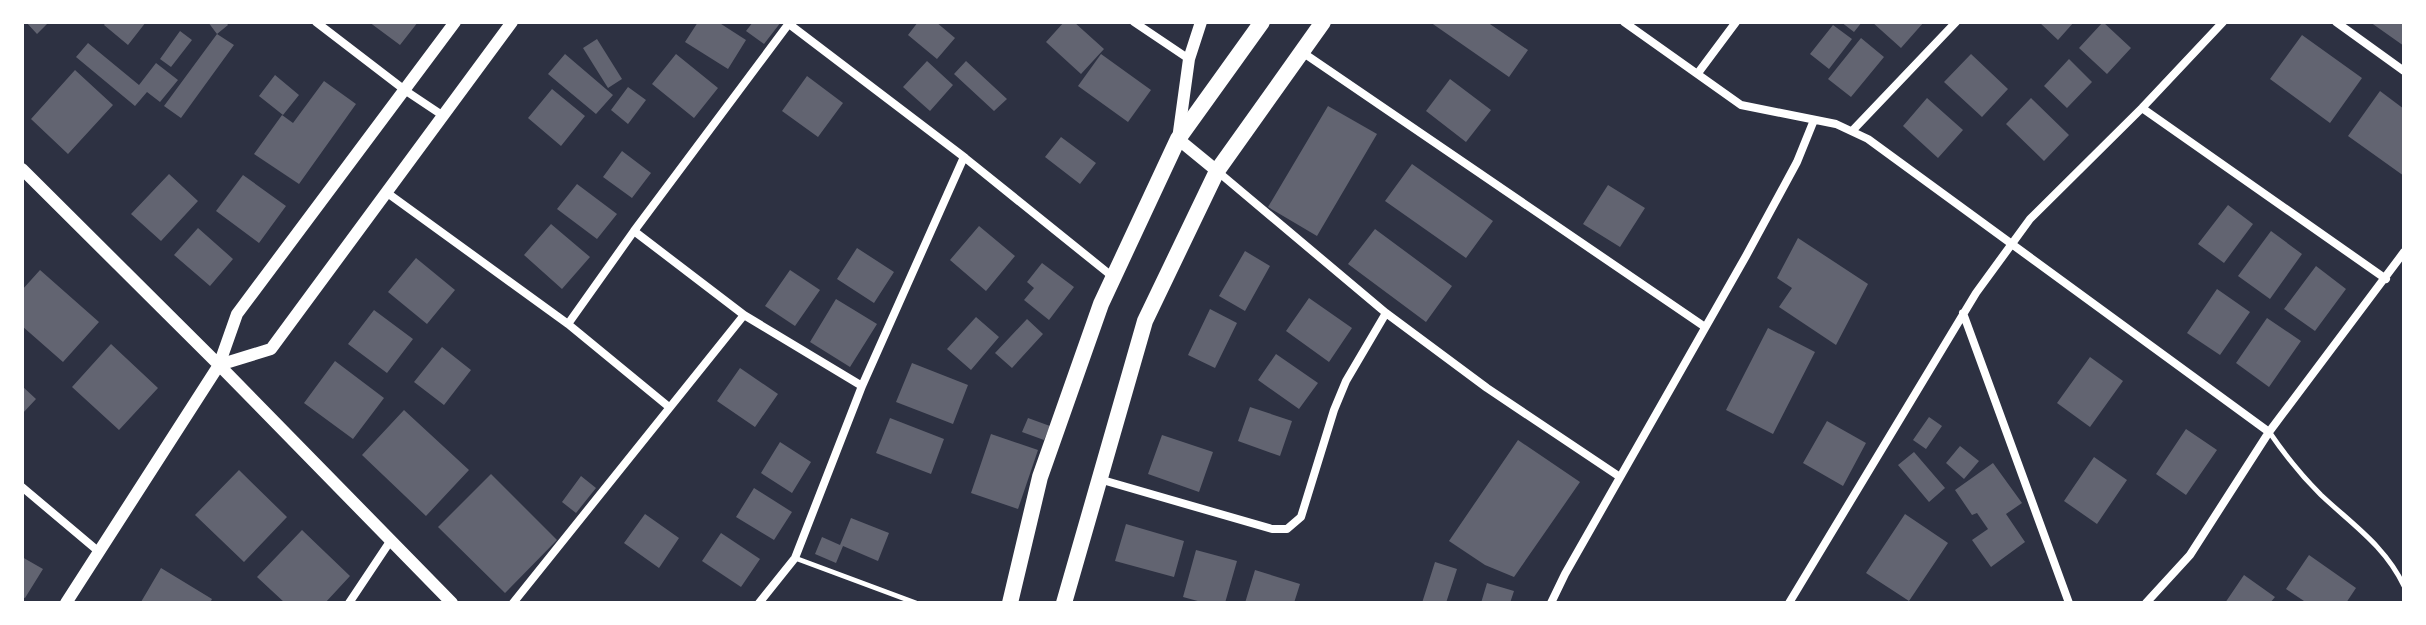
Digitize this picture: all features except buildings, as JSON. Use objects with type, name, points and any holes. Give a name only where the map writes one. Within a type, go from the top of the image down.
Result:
[{"type":"main road","points":[[1010,603],[1040,477],[1101,304],[1178,139],[1262,22]]},
{"type":"main road","points":[[1064,603],[1145,321],[1217,171],[1323,22]]},
{"type":"street","points":[[316,22],[442,115]]},
{"type":"street","points":[[66,603],[219,365],[237,314],[455,22]]},
{"type":"street","points":[[219,365],[271,349],[512,22]]},
{"type":"street","points":[[1134,22],[1189,59]]},
{"type":"street","points":[[1201,22],[1189,59],[1178,139],[1386,313],[1487,388],[1620,477]]},
{"type":"street","points":[[1624,22],[1741,105],[1853,130],[2269,432]]},
{"type":"street","points":[[1698,73],[1736,22]]},
{"type":"street","points":[[1853,130],[1956,22]]},
{"type":"street","points":[[1789,603],[1963,313],[2009,245],[2030,219],[2223,22]]},
{"type":"street","points":[[2336,22],[2404,71]]},
{"type":"street","points":[[568,324],[789,23],[964,157],[1113,277]]},
{"type":"street","points":[[1302,52],[1705,327]]},
{"type":"street","points":[[2142,108],[2386,279]]},
{"type":"street","points":[[1551,603],[1797,162],[1814,120]]},
{"type":"street","points":[[759,603],[795,558],[862,386],[964,157]]},
{"type":"street","points":[[22,169],[452,603]]},
{"type":"street","points":[[386,192],[568,324],[669,407]]},
{"type":"street","points":[[634,231],[744,315],[862,386]]},
{"type":"street","points":[[2146,603],[2190,555],[2269,432],[2404,252]]},
{"type":"street","points":[[1098,478],[1272,529],[1287,529],[1301,517],[1346,381],[1386,313]]},
{"type":"street","points":[[1963,313],[2069,603]]},
{"type":"street","points":[[513,603],[744,315]]},
{"type":"street","points":[[22,487],[98,551]]},
{"type":"street","points":[[349,603],[391,540]]},
{"type":"lane","points":[[2269,432],[2307,480],[2376,543],[2404,586]]},
{"type":"lane","points":[[795,558],[916,603]]}]
